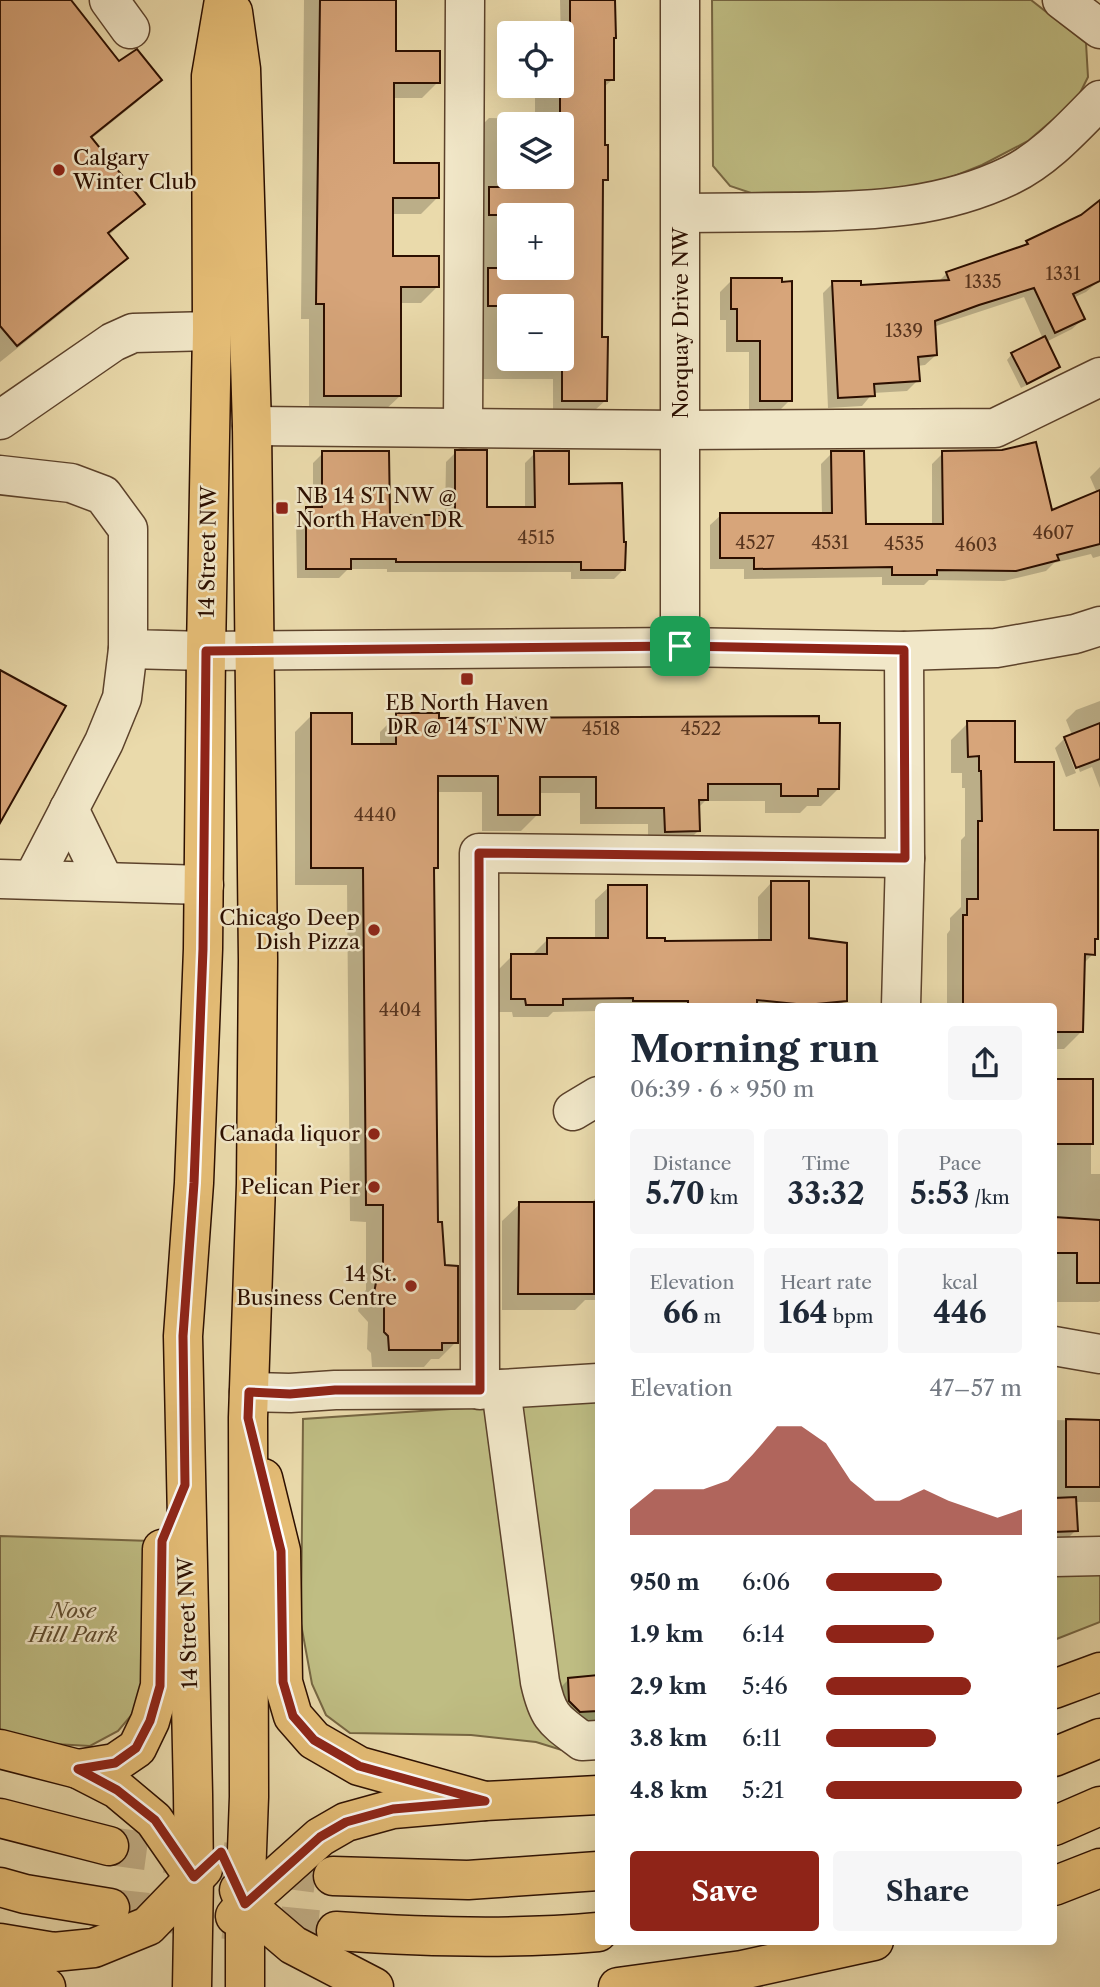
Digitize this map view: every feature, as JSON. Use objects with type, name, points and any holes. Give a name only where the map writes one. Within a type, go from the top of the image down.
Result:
[{"type":"main road","name":"14 Street NW","points":[[192,1982],[208,1865],[193,1794],[183,1336],[194,1183],[203,949],[212,331],[211,76],[224,0]]},
{"type":"main road","name":"14 Street NW","points":[[231,0],[241,69],[252,426],[258,960],[257,1184],[248,1405],[249,1797],[234,1918],[245,1981]]},
{"type":"main road","points":[[248,1405],[281,1551],[283,1682],[293,1716],[314,1740],[359,1766],[485,1801]]},
{"type":"main road","points":[[78,1769],[115,1763],[136,1748],[150,1721],[160,1686],[162,1541],[185,1485]]},
{"type":"main road","points":[[1057,1688],[1100,1672]]},
{"type":"main road","points":[[1057,1756],[1100,1738]]},
{"type":"main road","points":[[0,1749],[78,1769],[117,1790],[208,1865],[234,1918],[374,1987]]},
{"type":"main road","points":[[192,1982],[234,1918],[320,1837],[346,1822],[393,1809],[595,1795]]},
{"type":"main road","points":[[0,1944],[54,1952],[94,1948],[148,1926],[208,1865],[249,1797]]},
{"type":"main road","points":[[1057,1825],[1100,1806]]},
{"type":"main road","points":[[0,1818],[109,1846]]},
{"type":"main road","points":[[1057,1884],[1100,1868]]},
{"type":"main road","points":[[333,1876],[468,1880],[595,1871]]},
{"type":"main road","points":[[0,1887],[110,1909]]},
{"type":"main road","points":[[336,1931],[418,1937],[595,1932]]},
{"type":"main road","points":[[618,1987],[741,1970],[856,1945]]},
{"type":"main road","points":[[0,1973],[46,1987]]},
{"type":"street","points":[[463,428],[465,0]]},
{"type":"street","name":"Norquay Drive NW","points":[[680,0],[680,646]]},
{"type":"street","points":[[1062,0],[1100,29]]},
{"type":"street","points":[[681,213],[863,212],[911,206],[967,193],[1013,174],[1055,146],[1100,100]]},
{"type":"street","points":[[0,420],[113,342],[133,333],[212,331]]},
{"type":"street","points":[[252,426],[680,430],[995,428],[1100,377]]},
{"type":"street","points":[[0,475],[71,484],[103,495],[128,529],[128,649],[122,698],[104,742],[69,809],[16,879]]},
{"type":"street","points":[[128,649],[206,651],[680,646],[904,650],[996,648],[1075,634],[1100,626]]},
{"type":"street","points":[[901,1003],[905,858],[904,650]]},
{"type":"street","points":[[69,809],[104,881]]},
{"type":"street","points":[[595,1740],[582,1741],[559,1724],[546,1707],[490,1390],[479,853],[905,858]]},
{"type":"street","points":[[16,879],[204,885]]},
{"type":"street","points":[[1057,1347],[1100,1354]]},
{"type":"street","points":[[248,1405],[290,1394],[335,1390],[490,1390],[595,1383]]},
{"type":"street","points":[[1057,1557],[1100,1556]]},
{"type":"green space","points":[[712,0],[1031,0],[1086,43],[1088,77],[1077,99],[1028,141],[982,165],[937,183],[883,191],[751,193],[730,186],[713,166]]},
{"type":"green space","points":[[595,1399],[595,1756],[581,1756],[536,1742],[471,1735],[350,1733],[326,1715],[312,1684],[301,1624],[303,1419]]},
{"type":"green space","name":"Nose Hill Park","points":[[0,1536],[151,1541],[141,1704],[118,1731],[90,1746],[54,1744],[0,1730]]},
{"type":"green space","points":[[1057,1568],[1100,1569],[1100,1622],[1057,1639]]},
{"type":"building","name":"Calgary Winter Club","points":[[0,0],[71,0],[119,61],[137,49],[162,80],[91,137],[145,204],[108,233],[128,258],[17,346],[0,326]]},
{"type":"building","points":[[320,0],[396,0],[396,51],[440,51],[440,83],[394,83],[394,163],[439,163],[439,198],[393,198],[393,256],[439,256],[439,287],[401,287],[401,396],[324,396],[324,304],[316,304]]},
{"type":"building","points":[[570,0],[615,0],[614,80],[605,80],[608,180],[603,180],[602,337],[608,337],[607,401],[562,401],[562,371],[574,371],[574,294],[497,294],[497,306],[488,306],[488,268],[497,268],[497,280],[574,280],[574,203],[497,203],[497,215],[489,215],[489,187],[574,189],[574,112],[560,112],[560,98],[574,98],[574,21],[570,21]]},
{"type":"building","points":[[1100,200],[1100,281],[1073,294],[1085,319],[1055,333],[1034,288],[979,305],[935,321],[937,355],[918,357],[920,381],[874,384],[875,396],[838,398],[832,281],[861,281],[861,285],[949,280],[946,272],[1028,244],[1026,241],[1081,215]]},
{"type":"building","points":[[731,278],[782,278],[782,282],[792,281],[792,401],[760,401],[760,341],[737,341],[737,309],[731,309]]},
{"type":"building","points":[[1045,336],[1060,367],[1027,384],[1011,353]]},
{"type":"building","points":[[1036,442],[1052,510],[1100,490],[1100,544],[1057,555],[1059,560],[1016,571],[937,570],[937,575],[892,575],[892,567],[754,569],[754,558],[720,558],[720,513],[832,513],[831,451],[864,451],[866,524],[943,524],[942,451],[1002,450]]},
{"type":"building","points":[[455,450],[487,450],[487,507],[535,507],[534,451],[569,451],[569,484],[622,483],[625,570],[581,570],[581,562],[396,562],[396,559],[351,559],[351,569],[306,569],[306,507],[322,507],[322,451],[389,451],[390,515],[455,515]]},
{"type":"building","points":[[0,670],[66,706],[0,823]]},
{"type":"building","points":[[311,713],[352,713],[352,744],[396,744],[396,713],[439,713],[439,718],[819,716],[819,723],[840,723],[839,789],[818,789],[818,796],[781,796],[781,784],[708,784],[708,800],[699,800],[700,831],[665,832],[664,808],[596,808],[596,777],[540,777],[540,815],[498,815],[498,776],[438,776],[438,868],[434,868],[438,1222],[442,1222],[445,1265],[458,1266],[458,1343],[442,1343],[442,1350],[389,1350],[388,1336],[384,1332],[384,1305],[374,1293],[377,1277],[383,1271],[383,1205],[366,1205],[363,868],[311,868]]},
{"type":"building","points":[[967,721],[1015,721],[1015,762],[1054,762],[1054,830],[1098,830],[1098,939],[1095,939],[1095,955],[1085,954],[1083,1032],[1057,1032],[1057,1003],[963,1003],[963,915],[967,915],[967,899],[978,899],[978,821],[982,821],[979,756],[968,757]]},
{"type":"building","points":[[1100,723],[1100,759],[1076,768],[1064,737]]},
{"type":"building","points":[[771,881],[809,881],[809,938],[847,943],[847,1001],[786,1003],[757,1000],[757,1003],[688,1003],[633,1001],[633,998],[563,999],[563,1005],[526,1005],[525,999],[511,999],[511,954],[547,954],[547,938],[608,938],[608,885],[647,885],[647,938],[665,938],[665,941],[771,940]]},
{"type":"building","points":[[1057,1079],[1093,1079],[1093,1144],[1057,1144]]},
{"type":"building","points":[[519,1202],[594,1202],[594,1294],[518,1294]]},
{"type":"building","points":[[1057,1217],[1100,1220],[1100,1283],[1077,1283],[1077,1253],[1057,1253]]},
{"type":"building","points":[[1066,1419],[1100,1420],[1100,1487],[1066,1487]]},
{"type":"building","points":[[1076,1497],[1078,1531],[1057,1532],[1057,1498]]},
{"type":"building","points":[[595,1675],[595,1711],[580,1712],[569,1701],[568,1678]]},
{"type":"tunnel","points":[[109,1846],[333,1876]]},
{"type":"tunnel","points":[[110,1908],[336,1931]]},
{"type":"place","name":"Calgary Winter Club","points":[[59,170]]},
{"type":"place","name":"NB 14 ST NW @ North Haven DR","points":[[282,508]]},
{"type":"place","name":"EB North Haven DR @ 14 ST NW","points":[[467,679]]},
{"type":"place","name":"Chicago Deep Dish Pizza","points":[[374,930]]},
{"type":"place","name":"Canada liquor","points":[[374,1134]]},
{"type":"place","name":"Pelican Pier","points":[[374,1187]]},
{"type":"place","name":"14 St. Business Centre","points":[[411,1286]]},
{"type":"route","points":[[680,646],[904,650],[905,858],[479,853],[480,1390],[335,1390],[290,1394],[249,1392],[248,1418],[281,1551],[283,1682],[293,1716],[314,1740],[359,1766],[485,1801],[393,1809],[346,1822],[320,1837],[245,1904],[221,1852],[194,1877],[155,1820],[117,1790],[78,1769],[115,1763],[136,1748],[150,1721],[160,1686],[162,1541],[185,1485],[183,1336],[194,1183],[203,949],[206,651],[680,646]]}]
